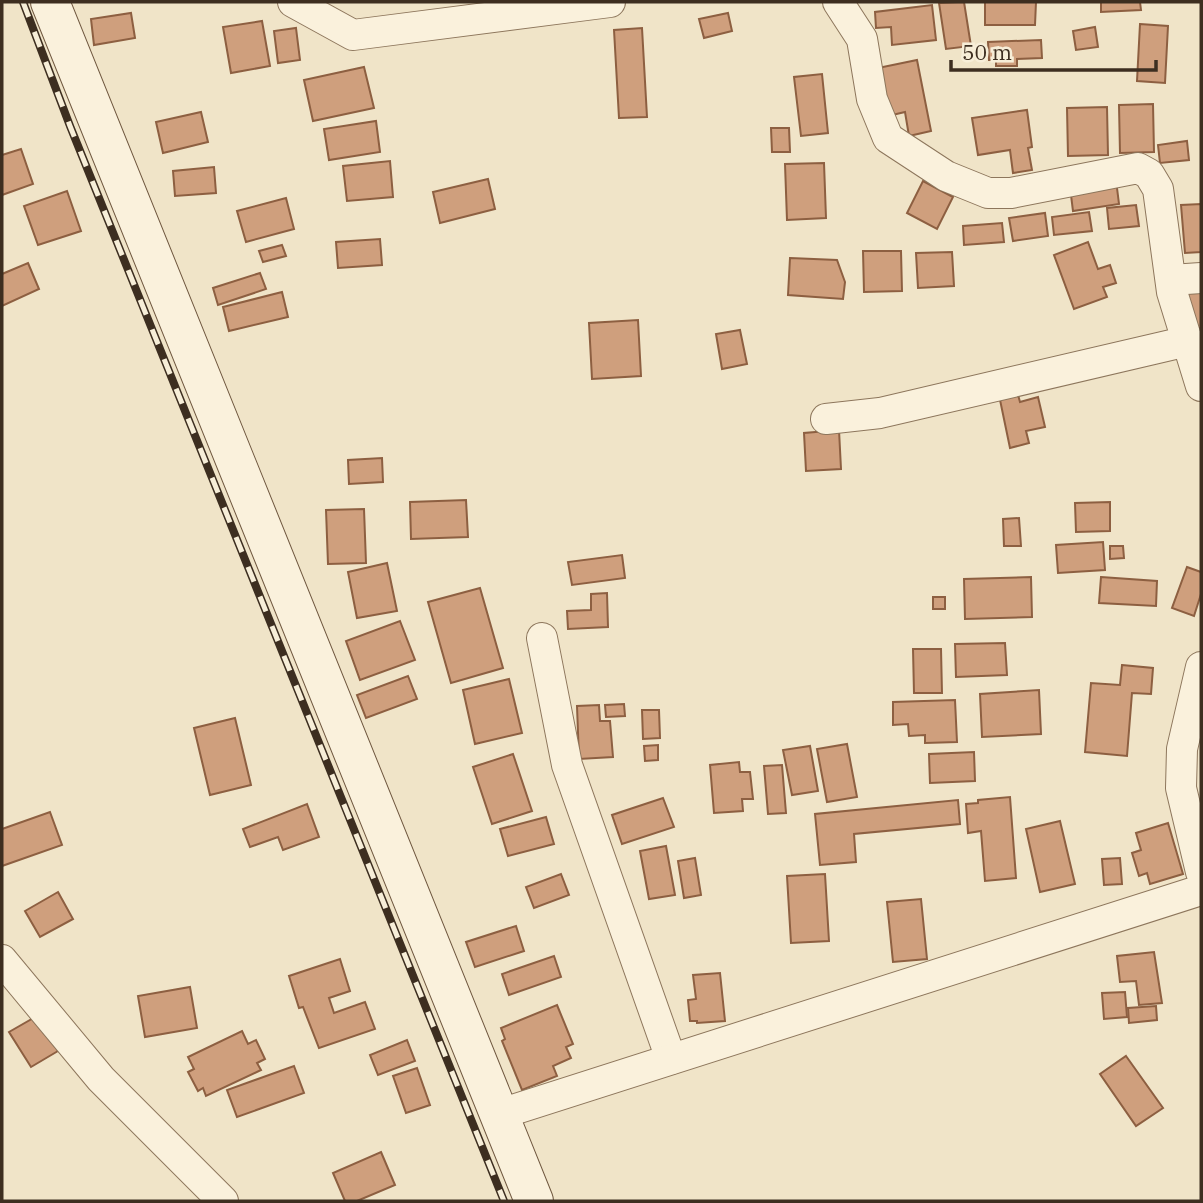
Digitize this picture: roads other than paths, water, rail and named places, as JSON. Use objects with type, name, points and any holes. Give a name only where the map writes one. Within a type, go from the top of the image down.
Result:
[{"type":"street","points":[[50,2],[534,1201]]},
{"type":"street","points":[[293,2],[353,35],[610,2]]},
{"type":"street","points":[[838,2],[862,39],[872,99],[888,138],[946,176],[988,193],[1011,192],[1138,168],[1149,174],[1158,189],[1171,280],[1201,386]]},
{"type":"street","points":[[1171,280],[1201,278]]},
{"type":"street","points":[[826,419],[880,413],[1188,341]]},
{"type":"street","points":[[542,638],[566,765],[671,1059]]},
{"type":"street","points":[[1201,667],[1182,749],[1181,788],[1201,872]]},
{"type":"street","points":[[500,1114],[1201,890]]},
{"type":"street","points":[[2,960],[101,1079],[223,1201]]},
{"type":"railway","points":[[23,2],[70,126],[504,1201]]}]
